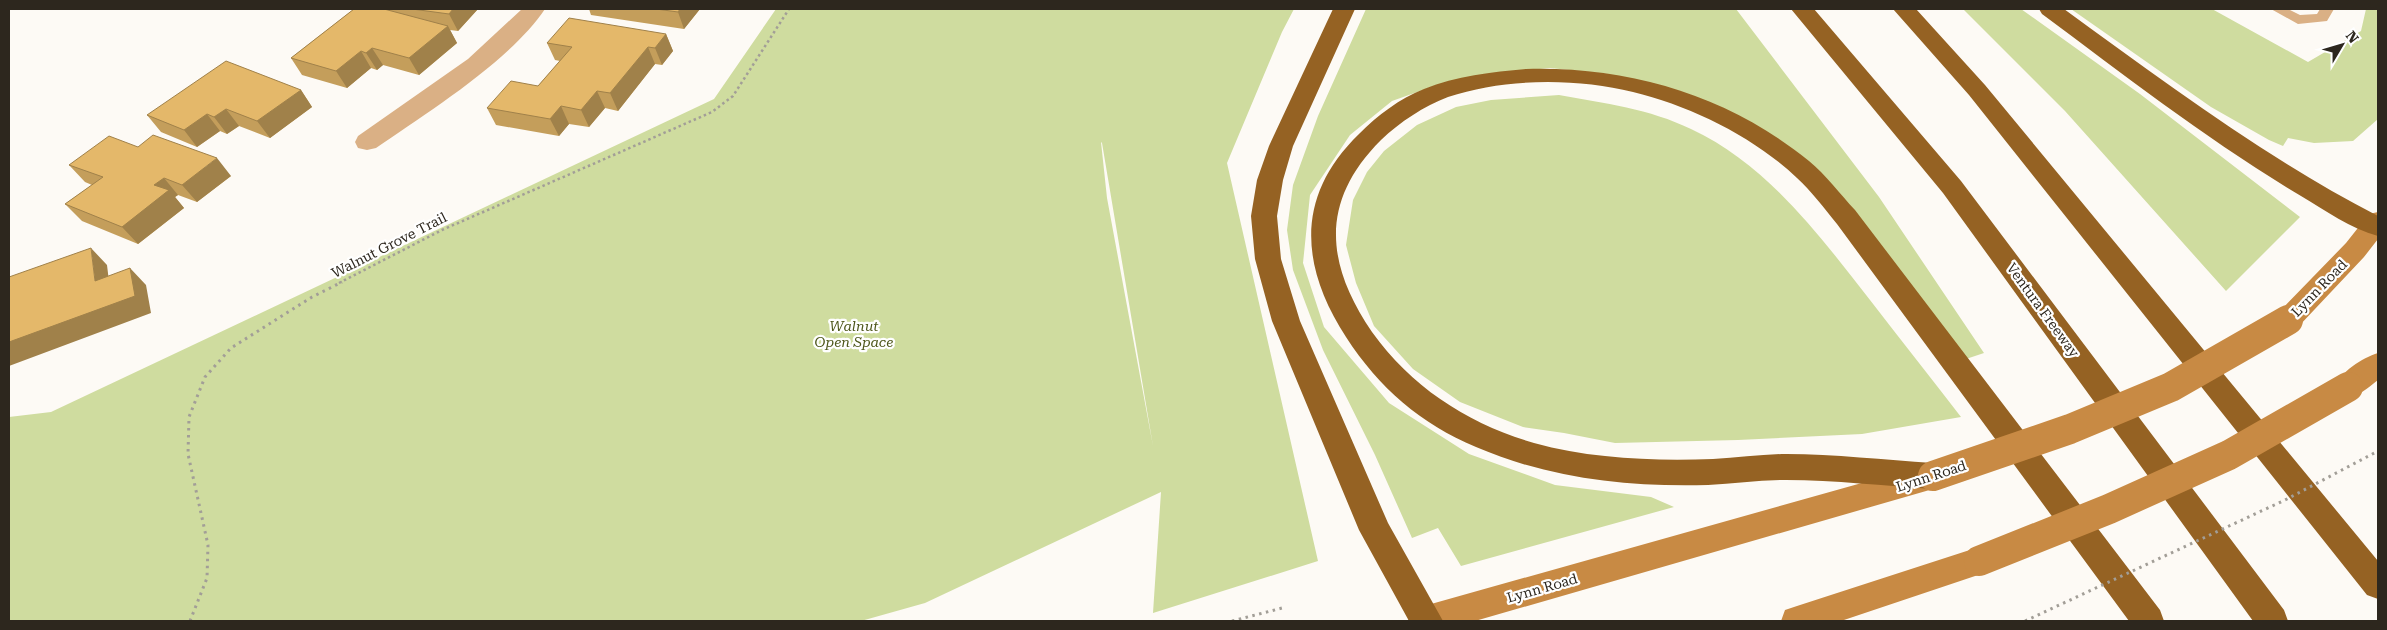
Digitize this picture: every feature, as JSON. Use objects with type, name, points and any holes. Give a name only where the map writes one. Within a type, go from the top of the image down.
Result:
[{"type":"highway","points":[[1344,9],[1281,146],[1270,180],[1264,216],[1268,259],[1286,321],[1375,530],[1426,621]]},
{"type":"highway","name":"Ventura Freeway","points":[[1802,9],[1952,187],[2272,621]]},
{"type":"highway","points":[[1904,9],[1977,90],[2378,585]]},
{"type":"highway","points":[[2050,9],[2248,152],[2290,180],[2377,225]]},
{"type":"highway","points":[[1933,476],[1787,467],[1699,472],[1609,469],[1548,459],[1490,440],[1433,411],[1384,368],[1348,321],[1327,275],[1323,226],[1331,185],[1356,147],[1397,113],[1441,92],[1496,80],[1556,74],[1614,80],[1685,101],[1741,126],[1801,168],[1846,217],[2148,621]]},
{"type":"main road","name":"Lynn Road","points":[[1426,621],[1933,476],[2070,429],[2171,387],[2288,320],[2377,225]]},
{"type":"main road","points":[[1797,621],[1979,561],[2109,510],[2229,456],[2348,388],[2378,364]]},
{"type":"street","points":[[367,142],[435,96],[472,67],[504,40],[534,9]]},
{"type":"lane","points":[[2278,9],[2298,20],[2322,18],[2327,9]]},
{"type":"path","name":"Walnut Grove Trail","points":[[190,621],[207,578],[208,545],[188,454],[189,417],[205,377],[231,348],[312,297],[442,230],[712,112],[733,96],[789,9]]},
{"type":"path","points":[[2025,621],[2285,500],[2378,451]]},
{"type":"path","points":[[1232,621],[1286,607]]},
{"type":"green space","name":"Walnut Open Space","points":[[776,9],[1294,9],[1282,32],[1227,163],[1318,561],[1153,613],[1161,492],[925,603],[861,621],[9,621],[9,417],[51,412],[714,99]],"holes":[[[1102,143],[1153,446],[1107,198]]]},
{"type":"green space","points":[[1366,9],[1736,9],[1879,197],[1984,353],[1966,359],[1770,137],[1608,74],[1550,68],[1485,74],[1437,85],[1392,101],[1350,135],[1310,195],[1303,263],[1324,327],[1389,403],[1469,454],[1555,485],[1651,497],[1674,507],[1461,566],[1438,528],[1412,538],[1375,455],[1323,350],[1293,270],[1287,230],[1293,185],[1318,116]]},
{"type":"green space","points":[[1963,9],[2021,9],[2140,94],[2300,217],[2226,291],[2065,111]]},
{"type":"green space","points":[[2071,9],[2212,9],[2308,62],[2361,31],[2366,9],[2378,9],[2378,119],[2353,141],[2314,143],[2288,138],[2283,146],[2211,107]]},
{"type":"green space","points":[[1559,95],[1610,104],[1659,116],[1691,129],[1719,144],[1744,162],[1768,182],[1811,227],[1851,275],[1961,417],[1862,434],[1615,443],[1523,427],[1460,402],[1413,369],[1374,326],[1356,283],[1346,245],[1353,200],[1367,172],[1384,151],[1417,125],[1456,107],[1491,100]]},
{"type":"building","points":[[354,9],[384,9],[448,26],[409,58],[372,48],[366,53],[361,51],[336,71],[291,58]]},
{"type":"building","points":[[412,9],[453,9],[449,14]]},
{"type":"building","points":[[656,9],[680,9],[678,12]]},
{"type":"building","points":[[569,18],[666,34],[655,48],[648,47],[610,93],[597,91],[581,110],[561,106],[550,119],[487,108],[511,81],[538,86],[572,47],[547,43]]},
{"type":"building","points":[[226,61],[301,90],[257,121],[226,109],[214,117],[207,114],[184,130],[147,115]]},
{"type":"building","points":[[153,135],[217,158],[182,185],[164,178],[154,185],[169,190],[122,227],[65,204],[103,177],[69,165],[109,136],[138,147]]},
{"type":"building","points":[[91,248],[95,281],[130,268],[135,296],[9,342],[9,277]]}]
